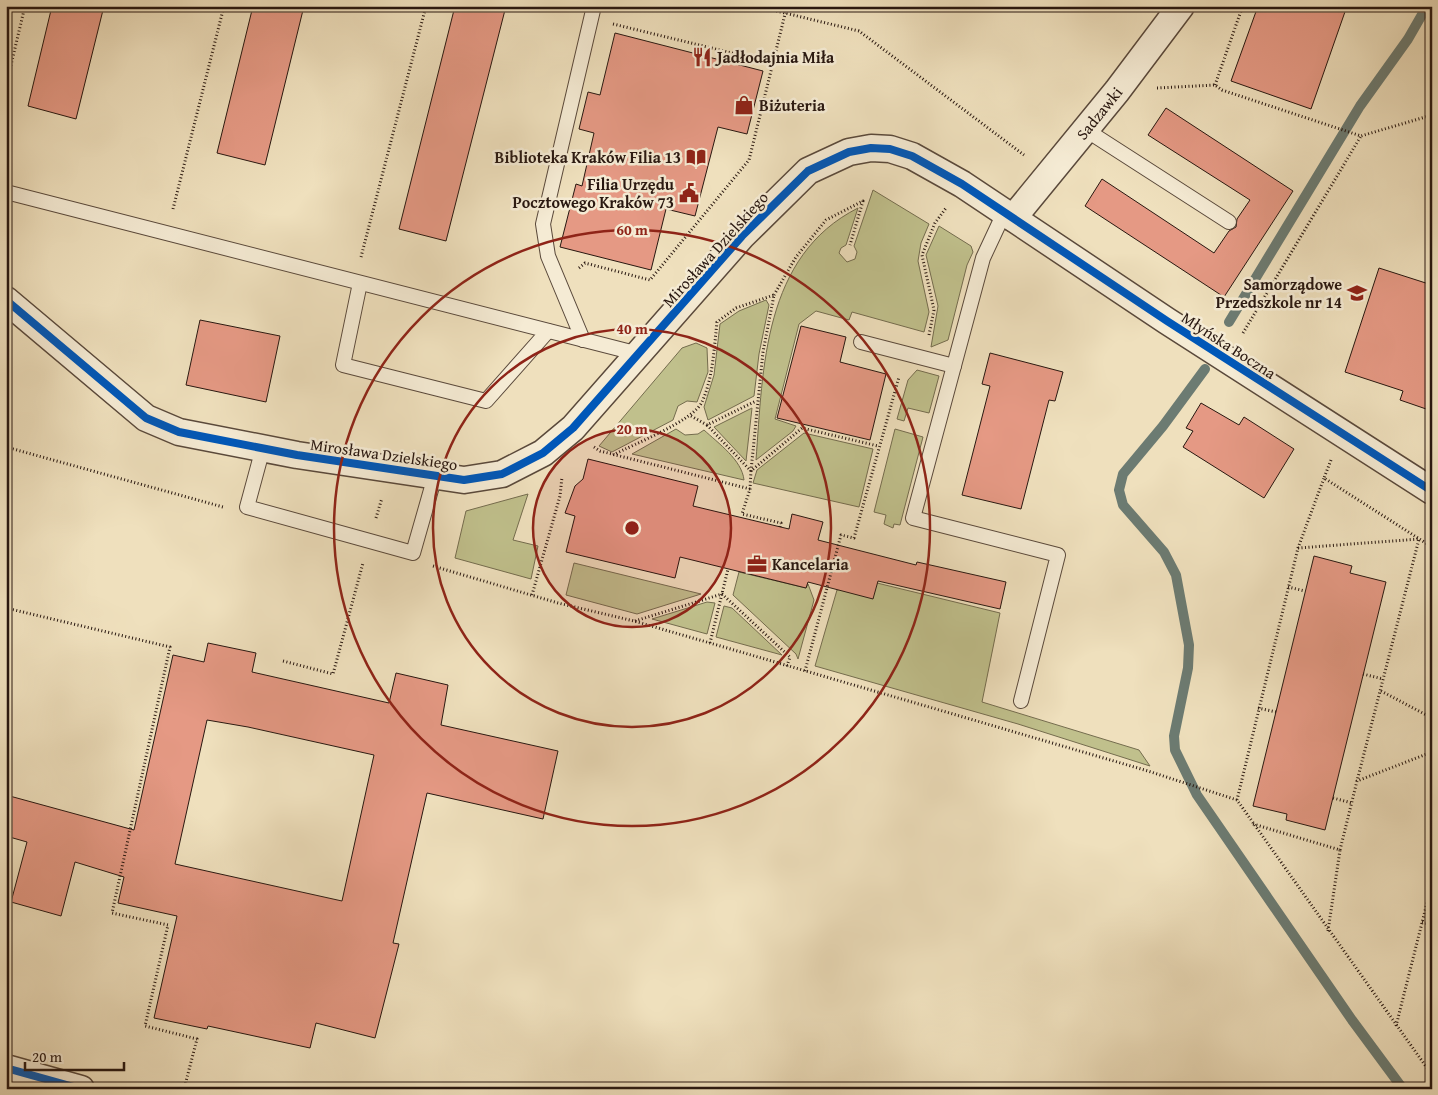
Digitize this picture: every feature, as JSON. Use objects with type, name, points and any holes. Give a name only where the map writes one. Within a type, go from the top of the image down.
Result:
[{"type":"street","name":"Sadzawki","points":[[1009,215],[1086,130],[1181,6]]},
{"type":"street","name":"Mirosława Dzielskiego","points":[[6,300],[146,418],[179,432],[263,448],[464,480],[502,474],[543,453],[573,428],[777,199],[808,170],[848,152],[871,148],[890,149],[912,156],[962,184],[1009,215]]},
{"type":"street","name":"Młyńska Boczna","points":[[1009,215],[1341,434],[1432,491]]},
{"type":"street","points":[[6,1068],[81,1089]]},
{"type":"lane","points":[[583,340],[548,256],[543,224],[594,6]]},
{"type":"lane","points":[[1086,130],[1229,222]]},
{"type":"lane","points":[[6,192],[640,354]]},
{"type":"lane","points":[[1009,215],[983,258],[913,518],[1058,555],[1021,701]]},
{"type":"lane","points":[[360,283],[343,365],[486,401],[548,331]]},
{"type":"lane","points":[[861,342],[954,366]]},
{"type":"lane","points":[[263,448],[247,507],[412,553],[435,476]]},
{"type":"path","points":[[6,86],[25,6]]},
{"type":"path","points":[[167,233],[224,6]]},
{"type":"path","points":[[756,6],[859,31],[1029,158]]},
{"type":"path","points":[[1215,85],[1242,8],[1239,6]]},
{"type":"path","points":[[620,25],[773,63]]},
{"type":"path","points":[[1154,88],[1215,85],[1222,90],[1352,135],[1361,136],[1432,115]]},
{"type":"path","points":[[1231,362],[1240,340],[1361,136]]},
{"type":"path","points":[[780,527],[781,523],[742,514],[750,489],[756,401],[774,295],[796,257],[826,220],[864,201],[850,245]]},
{"type":"path","points":[[924,358],[934,310],[922,255],[935,223],[949,204]]},
{"type":"path","points":[[613,455],[691,416],[702,403],[711,373],[716,322],[736,308],[774,295]]},
{"type":"path","points":[[805,671],[840,535],[854,538],[905,353]]},
{"type":"path","points":[[707,425],[756,401]]},
{"type":"path","points":[[691,416],[707,425],[751,471]]},
{"type":"path","points":[[751,471],[802,428],[878,446]]},
{"type":"path","points":[[1237,800],[1298,548],[1341,434]]},
{"type":"path","points":[[590,443],[600,451],[613,455],[750,489]]},
{"type":"path","points":[[6,447],[233,510]]},
{"type":"path","points":[[532,595],[560,496],[562,474]]},
{"type":"path","points":[[1324,478],[1432,547]]},
{"type":"path","points":[[1298,548],[1419,539]]},
{"type":"path","points":[[1328,931],[1340,850],[1419,539]]},
{"type":"path","points":[[283,661],[333,674],[365,556]]},
{"type":"path","points":[[431,565],[532,595],[710,643],[1169,778],[1237,800],[1252,824],[1432,1076]]},
{"type":"path","points":[[710,643],[728,569]]},
{"type":"path","points":[[1288,587],[1305,591]]},
{"type":"path","points":[[722,594],[790,657],[787,666]]},
{"type":"path","points":[[634,621],[722,594]]},
{"type":"path","points":[[6,608],[170,647],[112,913],[168,925],[145,1026],[197,1040],[184,1089]]},
{"type":"path","points":[[1363,674],[1384,679]]},
{"type":"path","points":[[1381,691],[1432,718]]},
{"type":"path","points":[[1258,708],[1276,712]]},
{"type":"path","points":[[1357,781],[1432,752]]},
{"type":"path","points":[[1333,798],[1352,803]]},
{"type":"path","points":[[1252,824],[1340,850]]},
{"type":"path","points":[[1396,1026],[1432,883]]},
{"type":"path","points":[[1422,922],[1432,925]]},
{"type":"green space","points":[[873,190],[929,224],[921,243],[918,261],[929,312],[924,332],[852,312],[849,320],[816,311],[799,324],[775,419],[796,426],[793,431],[756,460],[766,352],[774,318],[786,285],[803,255],[827,229],[858,208],[846,245],[841,248],[839,253],[847,262],[855,259],[857,252],[854,246]]},
{"type":"green space","points":[[939,226],[971,246],[973,252],[967,265],[948,340],[931,347],[938,306],[926,255]]},
{"type":"green space","points":[[766,300],[769,305],[759,354],[754,396],[708,420],[704,407],[714,375],[720,324],[739,311]]},
{"type":"green space","points":[[696,343],[707,348],[708,372],[697,402],[687,401],[678,406],[673,420],[612,452],[599,446],[682,348]]},
{"type":"green space","points":[[917,370],[939,376],[929,413],[908,408],[904,421],[897,419],[908,380]]},
{"type":"green space","points":[[752,408],[746,461],[714,427]]},
{"type":"green space","points":[[676,429],[685,435],[698,434],[704,430],[734,459],[739,466],[744,480],[632,454]]},
{"type":"green space","points":[[895,429],[923,437],[900,525],[894,524],[893,528],[884,524],[886,515],[874,512]]},
{"type":"green space","points":[[804,433],[873,449],[859,507],[753,483],[757,470]]},
{"type":"green space","points":[[528,494],[513,540],[538,546],[531,579],[455,558],[466,511]]},
{"type":"green space","points":[[574,563],[701,594],[637,614],[566,595]]},
{"type":"green space","points":[[739,572],[806,588],[808,584],[814,600],[798,659],[796,654],[733,595]]},
{"type":"green space","points":[[877,583],[1000,613],[982,702],[1139,750],[1150,766],[1018,724],[815,666],[837,590]]},
{"type":"green space","points":[[707,602],[715,603],[707,634],[652,619]]},
{"type":"green space","points":[[724,606],[732,608],[782,655],[716,637]]},
{"type":"building","points":[[52,6],[104,6],[76,119],[28,106]]},
{"type":"building","points":[[253,6],[304,6],[265,165],[217,153]]},
{"type":"building","points":[[455,6],[506,6],[446,241],[399,229]]},
{"type":"building","points":[[1258,6],[1347,6],[1311,109],[1231,81]]},
{"type":"building","points":[[615,33],[763,71],[747,134],[718,127],[695,216],[666,209],[651,270],[560,247],[576,184],[582,186],[594,133],[579,129],[588,92],[600,95]]},
{"type":"building","points":[[1166,108],[1293,191],[1224,297],[1085,206],[1102,179],[1214,253],[1229,231],[1236,227],[1237,219],[1250,200],[1148,135]]},
{"type":"building","points":[[1379,268],[1432,285],[1432,411],[1400,400],[1403,391],[1345,372]]},
{"type":"building","points":[[200,320],[280,336],[266,402],[186,385]]},
{"type":"building","points":[[801,326],[846,337],[840,362],[886,374],[870,440],[777,418]]},
{"type":"building","points":[[990,353],[1063,372],[1055,401],[1049,400],[1021,509],[962,495],[990,386],[982,384]]},
{"type":"building","points":[[1201,403],[1239,425],[1244,417],[1294,449],[1264,498],[1183,447],[1193,431],[1186,428]]},
{"type":"building","points":[[588,459],[698,486],[693,506],[789,529],[792,514],[823,522],[818,540],[916,565],[917,562],[1006,582],[1000,609],[878,581],[873,599],[808,582],[806,588],[680,557],[675,578],[566,552],[575,516],[565,513],[575,486],[583,479]]},
{"type":"building","points":[[1314,556],[1352,566],[1350,573],[1386,582],[1325,830],[1286,820],[1287,814],[1253,806]]},
{"type":"building","points":[[208,643],[256,653],[252,672],[389,703],[396,673],[448,685],[441,725],[558,751],[543,819],[427,793],[393,943],[399,944],[375,1038],[316,1023],[310,1048],[208,1026],[207,1029],[154,1018],[177,916],[118,903],[124,877],[75,862],[61,916],[11,902],[27,842],[6,836],[6,795],[134,830],[173,655],[204,662]],"holes":[[[207,720],[248,727],[374,755],[342,901],[175,864]]]},
{"type":"waterway","points":[[1229,322],[1360,106],[1408,39],[1427,6]]},
{"type":"waterway","points":[[1205,369],[1163,426],[1123,474],[1119,490],[1123,505],[1164,552],[1176,575],[1189,645],[1188,668],[1174,736],[1175,750],[1197,795],[1352,1020],[1403,1089]]},
{"type":"cycle path","points":[[6,300],[146,418],[179,432],[297,455],[464,480],[502,474],[543,453],[573,428],[742,236],[808,171],[849,152],[871,148],[890,149],[912,156],[962,184],[1167,321],[1432,491]]},
{"type":"cycle path","points":[[6,1068],[81,1089]]},
{"type":"place","name":"Jadłodajnia Miła","points":[[702,57]]},
{"type":"place","name":"Biżuteria","points":[[744,105]]},
{"type":"place","name":"Biblioteka Kraków Filia 13","points":[[696,157]]},
{"type":"place","name":"Filia Urzędu Pocztowego Kraków 73","points":[[689,193]]},
{"type":"place","name":"Samorządowe Przedszkole nr 14","points":[[1357,293]]},
{"type":"place","name":"Kancelaria","points":[[757,564]]}]
